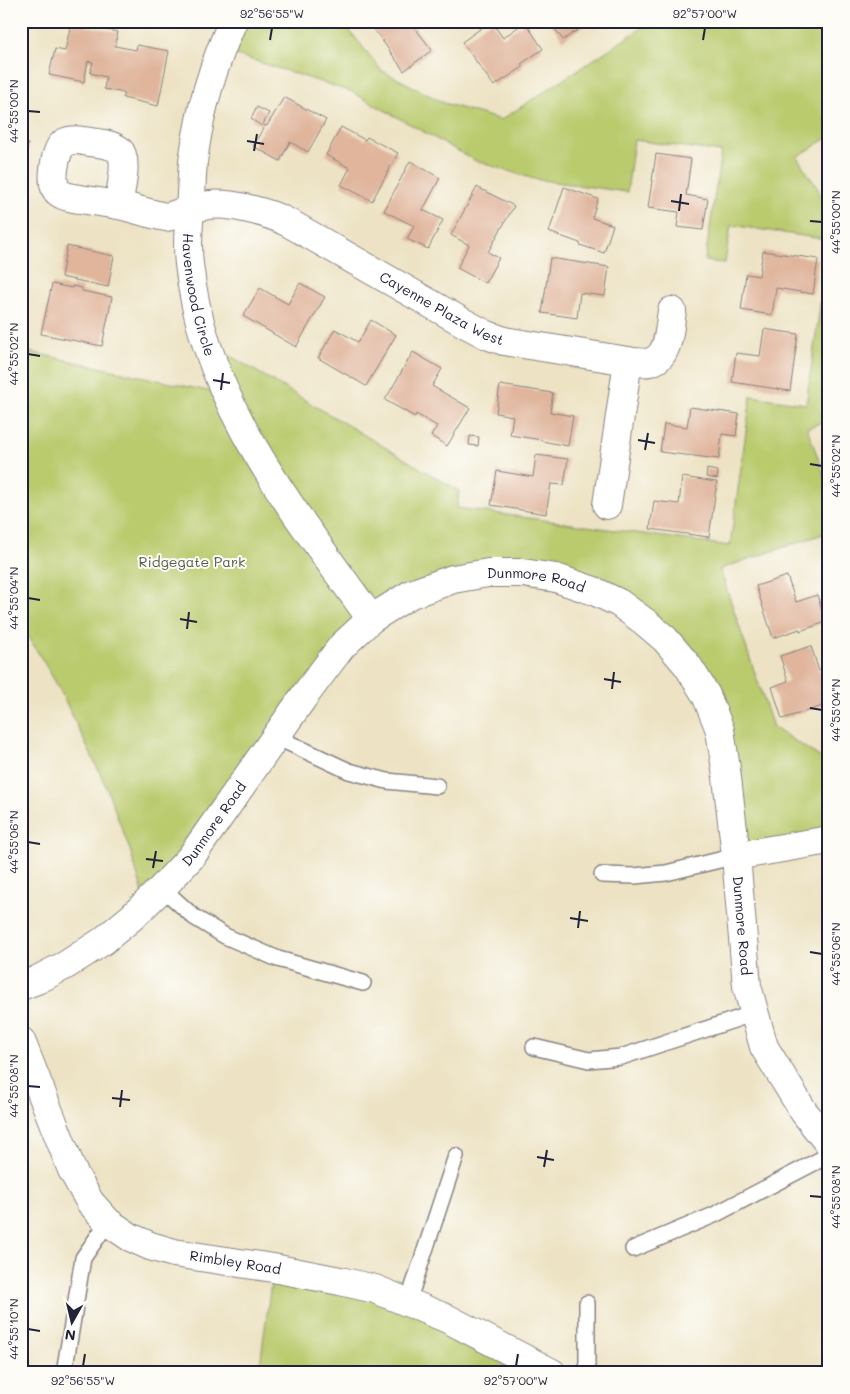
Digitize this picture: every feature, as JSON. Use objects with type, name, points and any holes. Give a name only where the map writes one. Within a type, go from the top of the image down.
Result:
[{"type":"street","name":"Havenwood Circle","points":[[233,21],[223,43],[206,98],[194,155],[189,263],[194,295],[205,341],[226,395],[249,441],[278,488],[371,619]]},
{"type":"street","name":"Cayenne Plaza West","points":[[118,205],[166,217],[211,205],[248,209],[271,215],[289,223],[466,324],[495,338],[522,345],[649,363],[660,358],[664,353],[672,312]]},
{"type":"street","points":[[607,505],[628,361]]},
{"type":"street","name":"Dunmore Road","points":[[21,986],[66,965],[103,941],[162,888],[191,857],[305,695],[342,646],[371,619],[411,594],[453,579],[488,573],[523,573],[556,578],[587,588],[619,603],[645,622],[665,639],[688,666],[706,695],[720,730],[726,769],[736,856],[747,986],[764,1048],[804,1112],[829,1144]]},
{"type":"street","points":[[736,856],[829,840]]},
{"type":"street","name":"Rimbley Road","points":[[21,1041],[72,1170],[90,1202],[108,1222],[130,1237],[150,1246],[174,1253],[273,1268],[375,1289],[448,1319],[552,1373]]},
{"type":"lane","points":[[276,737],[349,771],[387,781],[437,786]]},
{"type":"lane","points":[[602,875],[634,876],[666,873],[736,856]]},
{"type":"lane","points":[[162,888],[194,917],[226,936],[278,959],[363,983]]},
{"type":"lane","points":[[534,1047],[589,1060],[621,1057],[755,1013]]},
{"type":"lane","points":[[633,1249],[714,1215],[829,1155]]},
{"type":"lane","points":[[408,1302],[456,1156]]},
{"type":"lane","points":[[64,1373],[83,1258],[108,1222]]},
{"type":"lane","points":[[586,1373],[587,1303]]},
{"type":"green space","points":[[233,21],[342,21],[381,70],[444,103],[501,120],[648,24],[648,21],[829,21],[829,137],[797,157],[829,206],[829,240],[731,225],[725,263],[705,261],[721,152],[634,140],[627,192],[534,179],[476,161],[352,92],[221,50]]},
{"type":"green space","name":"Ridgegate Park","points":[[829,244],[829,420],[807,428],[829,488],[829,532],[720,569],[773,727],[829,763],[829,840],[736,856],[706,695],[619,603],[488,573],[371,619],[146,903],[130,850],[105,784],[59,688],[21,624],[21,350],[226,395],[205,341],[459,491],[457,508],[730,546],[751,396],[806,404]]},
{"type":"green space","points":[[273,1268],[340,1281],[552,1373],[259,1373]]},
{"type":"building","points":[[376,21],[425,21],[415,28],[432,50],[404,71],[371,25]]},
{"type":"building","points":[[491,21],[503,38],[525,22],[543,49],[521,64],[523,67],[494,86],[462,42]]},
{"type":"building","points":[[549,21],[591,21],[563,40]]},
{"type":"building","points":[[71,23],[118,32],[115,46],[136,50],[137,45],[169,51],[158,106],[123,98],[124,93],[104,89],[106,77],[90,73],[93,62],[88,61],[84,82],[49,75],[55,49],[65,51]]},
{"type":"building","points":[[284,97],[326,120],[308,152],[290,142],[280,161],[253,146]]},
{"type":"building","points":[[257,107],[269,113],[262,126],[251,119]]},
{"type":"building","points":[[341,127],[365,140],[367,137],[398,153],[372,201],[341,185],[350,168],[326,155]]},
{"type":"building","points":[[21,143],[28,144],[22,171],[21,171]]},
{"type":"building","points":[[656,154],[691,159],[686,195],[708,199],[703,230],[677,227],[679,212],[648,208]]},
{"type":"building","points":[[410,161],[440,178],[423,210],[443,220],[428,249],[407,239],[414,226],[384,211]]},
{"type":"building","points":[[477,187],[514,206],[488,252],[499,258],[485,283],[457,268],[469,245],[451,235]]},
{"type":"building","points":[[564,187],[598,199],[592,218],[613,225],[604,253],[549,232]]},
{"type":"building","points":[[67,246],[114,256],[108,287],[61,277]]},
{"type":"building","points":[[763,251],[818,259],[813,294],[776,288],[772,315],[741,310],[746,274],[759,276]]},
{"type":"building","points":[[550,258],[609,267],[605,296],[580,293],[577,318],[542,313]]},
{"type":"building","points":[[300,283],[325,297],[296,347],[243,316],[260,288],[288,304]]},
{"type":"building","points":[[52,284],[82,288],[82,291],[112,297],[102,346],[41,334]]},
{"type":"building","points":[[371,320],[396,335],[366,386],[318,358],[335,329],[358,342]]},
{"type":"building","points":[[764,329],[798,334],[790,391],[732,382],[736,353],[760,356]]},
{"type":"building","points":[[413,352],[442,369],[432,386],[470,408],[447,446],[431,436],[437,426],[416,414],[415,417],[385,400]]},
{"type":"building","points":[[500,385],[553,393],[550,412],[573,416],[568,446],[510,435],[513,416],[496,413]]},
{"type":"building","points":[[690,407],[739,414],[736,436],[722,434],[719,459],[660,452],[664,424],[687,427]]},
{"type":"building","points":[[829,426],[829,447],[822,428]]},
{"type":"building","points":[[470,436],[479,437],[478,446],[469,445]]},
{"type":"building","points":[[536,455],[568,459],[564,485],[551,484],[546,514],[491,505],[497,471],[533,477]]},
{"type":"building","points":[[707,469],[718,471],[717,479],[706,477]]},
{"type":"building","points":[[682,477],[717,482],[709,537],[650,529],[654,501],[679,504]]},
{"type":"building","points":[[787,576],[796,602],[817,595],[826,622],[773,638],[756,586]]},
{"type":"building","points":[[811,646],[819,671],[829,668],[829,704],[782,719],[772,687],[788,681],[780,656]]}]
